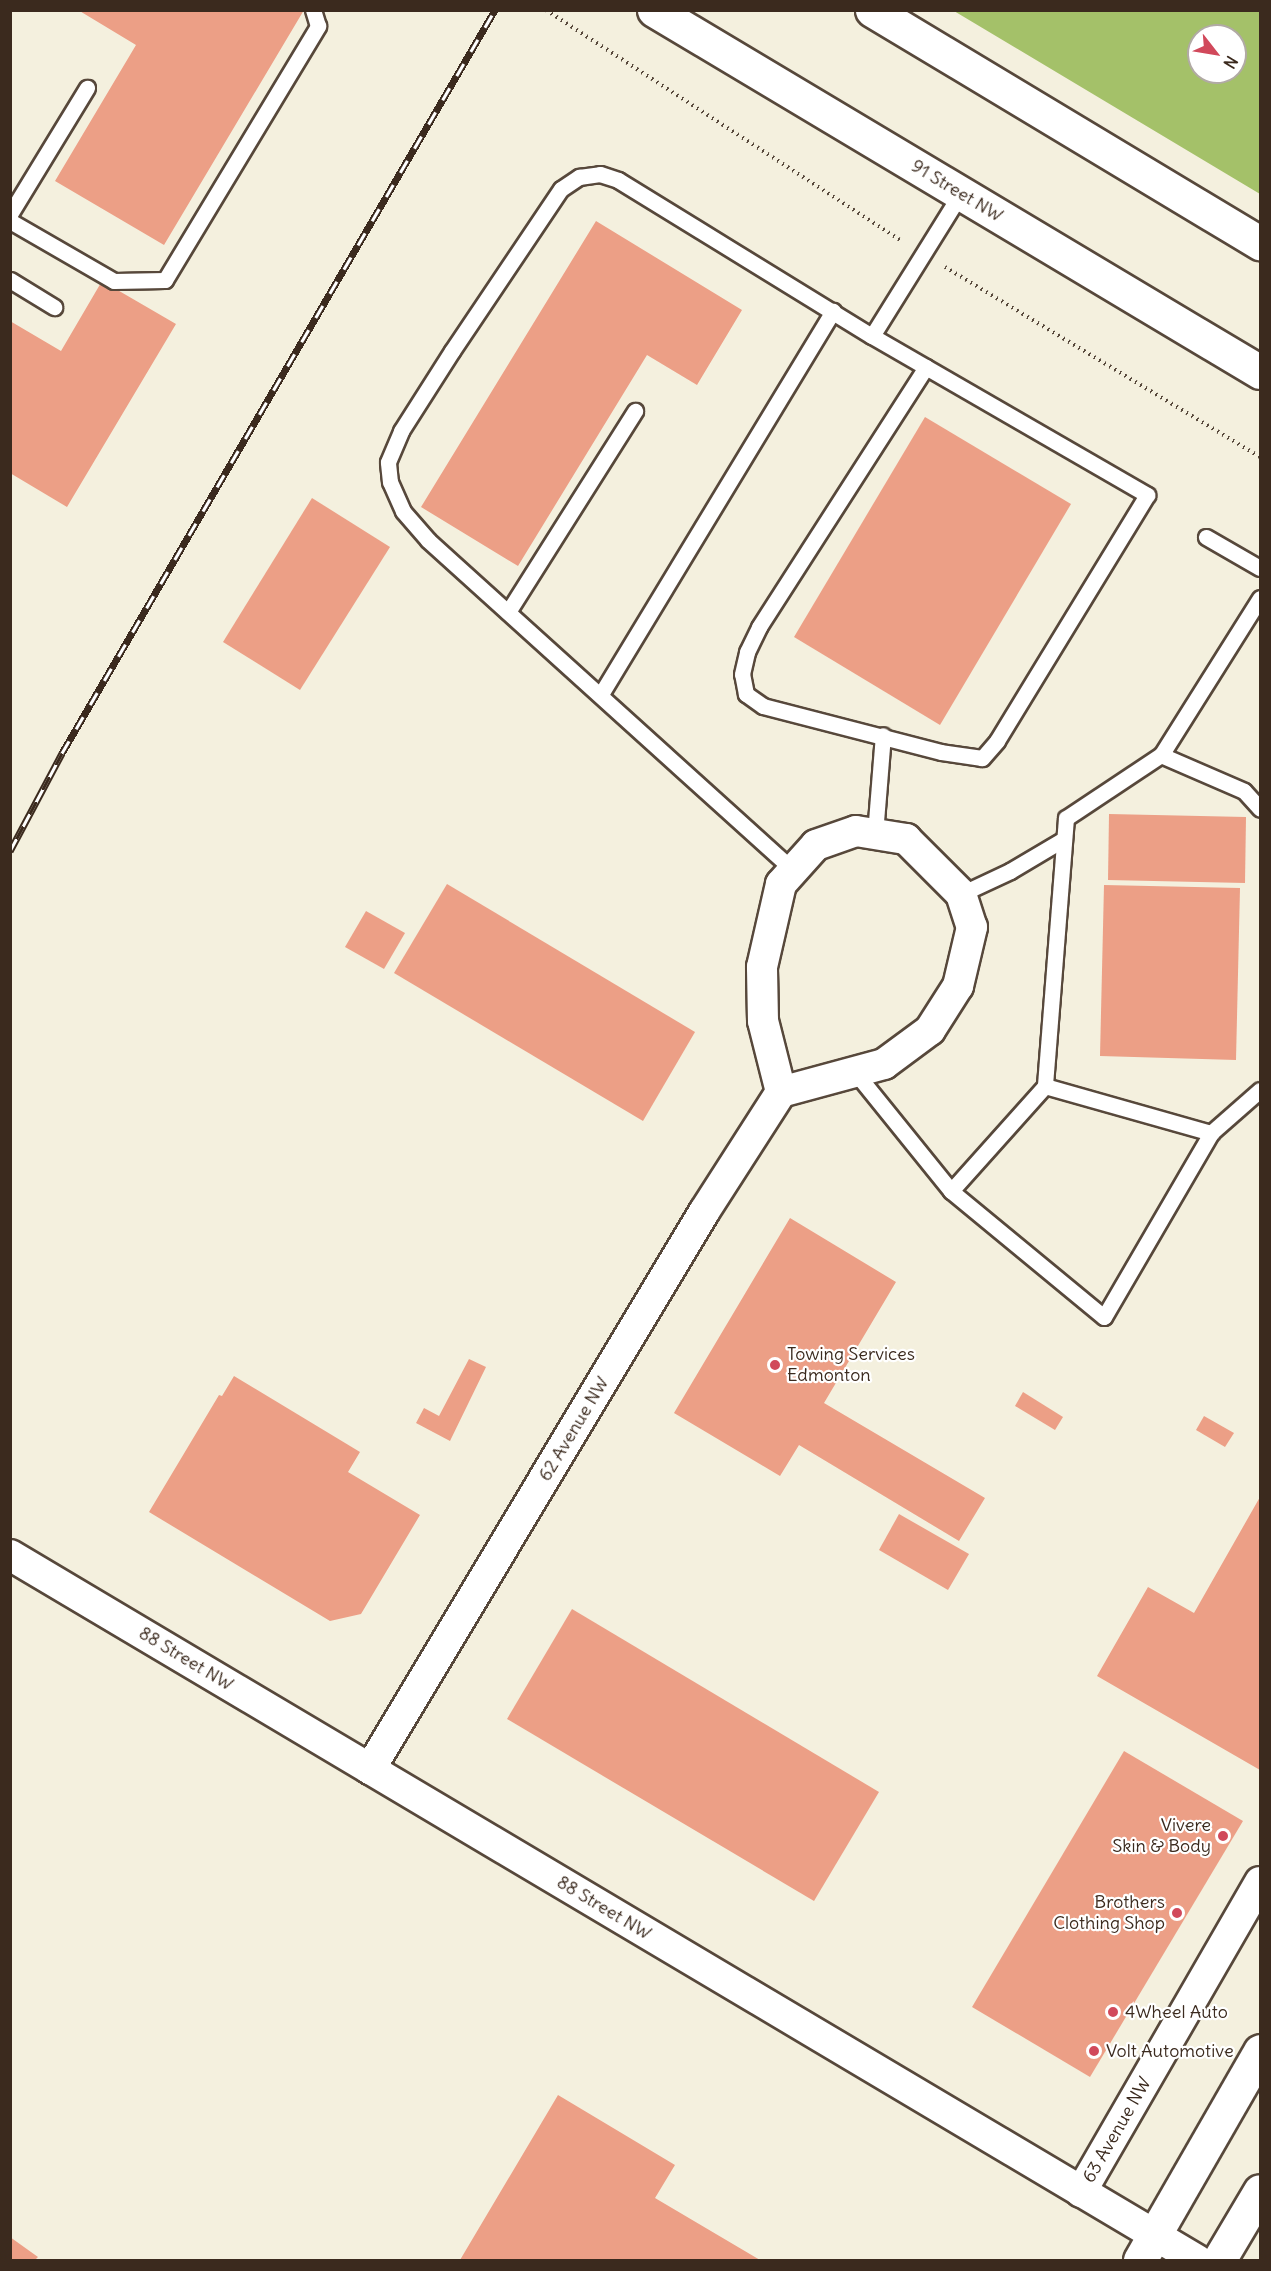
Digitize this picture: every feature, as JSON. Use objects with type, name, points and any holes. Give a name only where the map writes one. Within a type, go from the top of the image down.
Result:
[{"type":"main road","name":"91 Street NW","points":[[654,10],[1260,372]]},
{"type":"main road","points":[[872,10],[1260,243]]},
{"type":"main road","points":[[1147,2248],[1260,2052]]},
{"type":"main road","points":[[1219,2260],[1260,2191]]},
{"type":"street","points":[[856,831],[906,839],[962,894],[972,927],[958,986],[930,1030],[884,1064],[781,1092],[762,1022],[762,967],[781,884],[793,870],[816,845],[856,831]]},
{"type":"street","name":"62 Avenue NW","points":[[370,1769],[704,1212],[781,1092]]},
{"type":"street","name":"88 Street NW","points":[[10,1555],[1081,2192],[1147,2248],[1197,2260]]},
{"type":"street","name":"63 Avenue NW","points":[[1081,2192],[1260,1882]]},
{"type":"lane","points":[[10,221],[114,281],[165,280],[318,26],[313,10]]},
{"type":"lane","points":[[10,214],[87,88]]},
{"type":"lane","points":[[793,870],[428,540],[404,511],[390,482],[388,462],[401,431],[561,189],[579,177],[600,174],[618,180],[872,336],[926,367],[1147,495],[997,741],[982,758],[941,752],[883,735],[788,714],[763,706],[746,694],[742,674],[747,652],[759,627],[926,367]]},
{"type":"lane","points":[[872,336],[961,193]]},
{"type":"lane","points":[[10,280],[54,307]]},
{"type":"lane","points":[[601,694],[833,311]]},
{"type":"lane","points":[[508,612],[635,411]]},
{"type":"lane","points":[[1206,537],[1260,568]]},
{"type":"lane","points":[[951,1191],[1045,1086],[1066,818],[1161,755],[1260,598]]},
{"type":"lane","points":[[875,834],[883,735]]},
{"type":"lane","points":[[1161,755],[1244,790],[1260,810]]},
{"type":"lane","points":[[962,894],[1010,871],[1064,839]]},
{"type":"lane","points":[[855,1072],[951,1191],[1104,1317],[1211,1133],[1260,1090]]},
{"type":"lane","points":[[1045,1086],[1211,1133]]},
{"type":"green space","points":[[954,11],[1260,11],[1260,194]]},
{"type":"building","points":[[78,10],[304,10],[164,245],[55,181],[136,45]]},
{"type":"building","points":[[596,221],[742,310],[697,385],[647,355],[518,566],[421,507]]},
{"type":"building","points":[[102,281],[176,324],[67,507],[10,473],[10,321],[61,351]]},
{"type":"building","points":[[925,417],[1071,504],[940,725],[794,637]]},
{"type":"building","points":[[312,498],[390,547],[300,690],[223,642]]},
{"type":"building","points":[[1109,814],[1246,817],[1245,883],[1108,880]]},
{"type":"building","points":[[447,884],[695,1032],[643,1121],[394,973]]},
{"type":"building","points":[[1104,885],[1240,888],[1236,1060],[1100,1056]]},
{"type":"building","points":[[366,911],[405,933],[384,969],[345,947]]},
{"type":"building","points":[[790,1218],[896,1282],[824,1403],[985,1498],[959,1541],[799,1445],[780,1476],[674,1413]]},
{"type":"building","points":[[469,1359],[486,1367],[450,1441],[416,1423],[424,1408],[439,1416]]},
{"type":"building","points":[[234,1376],[360,1452],[348,1472],[420,1515],[361,1614],[330,1621],[149,1512],[219,1395],[222,1396]]},
{"type":"building","points":[[1023,1392],[1063,1417],[1055,1430],[1015,1406]]},
{"type":"building","points":[[1204,1416],[1234,1433],[1225,1447],[1196,1430]]},
{"type":"building","points":[[1260,1497],[1260,1770],[1097,1676],[1148,1587],[1194,1613]]},
{"type":"building","points":[[899,1514],[969,1554],[948,1590],[879,1550]]},
{"type":"building","points":[[572,1609],[879,1792],[814,1901],[507,1719]]},
{"type":"building","points":[[1124,1751],[1243,1821],[1090,2077],[972,2007]]},
{"type":"building","points":[[558,2095],[675,2165],[655,2198],[760,2260],[460,2260]]},
{"type":"building","points":[[10,2237],[38,2257],[35,2260],[10,2260]]},
{"type":"railway","points":[[10,851],[62,753],[495,10]]},
{"type":"place","name":"Towing Services Edmonton","points":[[775,1365]]},
{"type":"place","name":"Vivere Skin & Body","points":[[1223,1836]]},
{"type":"place","name":"Brothers Clothing Shop","points":[[1177,1913]]},
{"type":"place","name":"4Wheel Auto","points":[[1113,2012]]},
{"type":"place","name":"Volt Automotive","points":[[1094,2051]]}]
